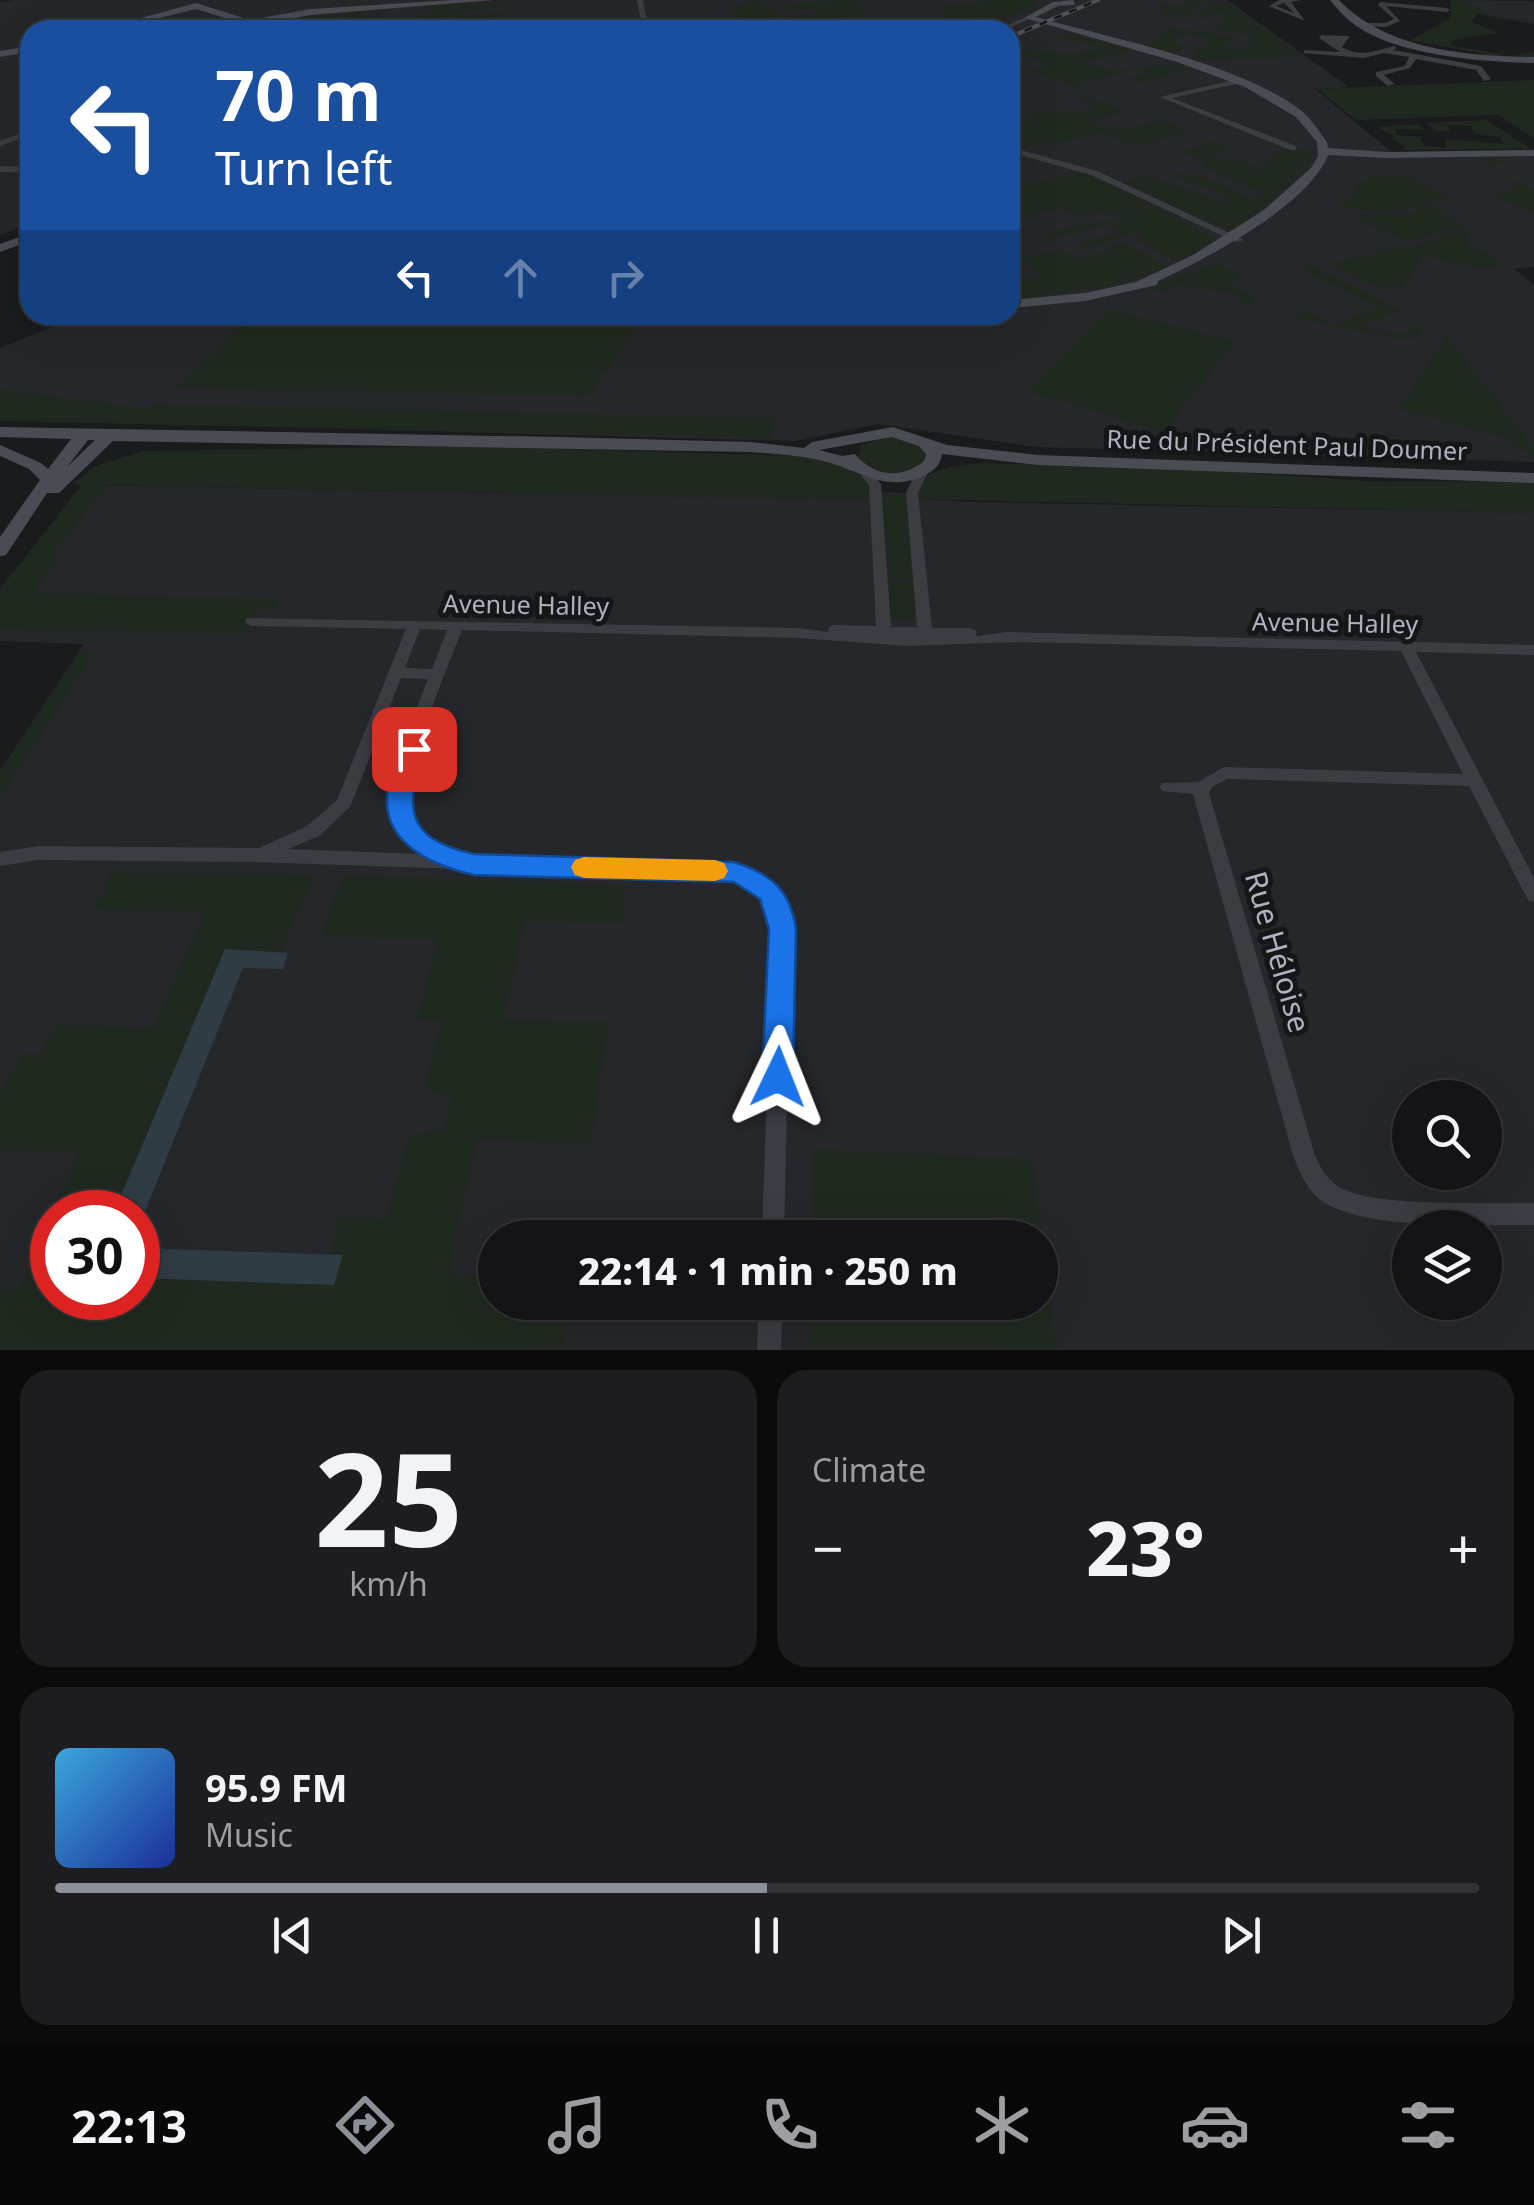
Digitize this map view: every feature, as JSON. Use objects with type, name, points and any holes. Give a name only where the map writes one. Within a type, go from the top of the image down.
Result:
[{"type":"street","points":[[266,20],[310,12],[490,0]]},
{"type":"street","points":[[1020,21],[1052,1],[1072,3],[1068,0]]},
{"type":"street","points":[[1296,19],[1272,6],[1300,0]]},
{"type":"street","points":[[1334,0],[1360,25],[1406,41],[1497,59],[1534,60]]},
{"type":"street","points":[[1274,21],[1304,19],[1287,1]]},
{"type":"street","points":[[1398,20],[1380,4],[1446,10]]},
{"type":"street","points":[[1360,25],[1386,25],[1398,20],[1404,15],[1394,5]]},
{"type":"street","points":[[141,20],[196,6],[240,20]]},
{"type":"street","points":[[1020,303],[1085,296],[1191,268],[1268,213],[1310,177],[1324,153],[1322,142],[1300,115],[1238,81],[1180,60],[1028,18]]},
{"type":"street","points":[[1386,52],[1406,41]]},
{"type":"street","points":[[1338,47],[1350,55]]},
{"type":"street","points":[[1305,52],[1386,52],[1478,68],[1487,80]]},
{"type":"street","points":[[1391,84],[1380,74],[1408,67],[1413,57]]},
{"type":"street","points":[[1238,81],[1164,97],[1293,148]]},
{"type":"street","points":[[1020,152],[1094,174],[1235,238]]},
{"type":"street","points":[[1324,153],[1534,153]]},
{"type":"street","points":[[0,432],[104,441],[557,442],[740,449]]},
{"type":"street","name":"Rue du Président Paul Doumer","points":[[740,449],[832,446],[893,432],[953,452],[1038,460],[1534,478]]},
{"type":"street","points":[[859,439],[849,452],[875,484],[886,635]]},
{"type":"street","points":[[0,447],[79,440]]},
{"type":"street","points":[[0,551],[79,440]]},
{"type":"street","points":[[18,527],[104,441]]},
{"type":"street","points":[[920,636],[912,493],[934,458],[925,442]]},
{"type":"street","points":[[0,447],[35,466],[48,480]]},
{"type":"street","name":"Rue du Président Paul Doumer","points":[[740,449],[820,456],[891,478],[970,462],[1038,460]]},
{"type":"street","name":"Avenue Halley","points":[[252,621],[1534,650]]},
{"type":"street","points":[[253,856],[301,838],[336,813],[356,777],[415,624]]},
{"type":"street","points":[[456,626],[400,781],[398,809],[406,828],[423,845],[444,858],[474,864]]},
{"type":"street","points":[[1406,647],[1534,896]]},
{"type":"street","points":[[394,673],[439,674]]},
{"type":"street","points":[[1168,787],[1202,788],[1224,773],[1474,780]]},
{"type":"street","name":"Rue Héloise","points":[[1202,788],[1303,1152],[1314,1178],[1335,1197],[1366,1206],[1534,1214]]},
{"type":"street","points":[[0,859],[38,853],[253,856],[734,872],[754,879],[770,891],[780,908],[782,929],[774,1220]]},
{"type":"street","points":[[769,1350],[770,1320]]},
{"type":"shaded area","points":[[753,0],[768,0],[755,3],[784,13],[769,16],[776,20],[749,20],[728,11]]},
{"type":"shaded area","points":[[860,0],[855,2],[865,6],[860,8],[873,12],[828,20],[776,20],[818,12],[812,8],[787,12],[780,9],[790,7],[786,4]]},
{"type":"shaded area","points":[[999,0],[1034,0],[1037,4],[1003,20],[949,20],[940,6]]},
{"type":"shaded area","points":[[1188,0],[1227,3],[1304,57],[1194,61],[1186,59],[1200,57],[1193,54],[1213,38],[1182,35],[1170,43],[1184,44],[1175,55],[1147,47],[1169,27],[1235,37],[1223,48],[1238,51],[1257,36],[1212,29],[1229,14],[1214,12],[1204,19],[1196,17],[1213,3],[1205,2],[1185,16],[1161,14],[1162,3],[1179,6]]},
{"type":"shaded area","points":[[1227,0],[1349,87],[1315,89],[1394,154],[1534,153],[1534,267],[1515,269],[1534,285],[1534,462],[1035,447],[878,424],[795,441],[101,422],[0,414],[0,348],[57,325],[1020,325],[1020,20],[20,20],[20,228],[0,235],[0,2]]},
{"type":"shaded area","points":[[1450,0],[1461,0],[1489,15],[1534,25],[1478,14],[1472,22],[1498,33],[1454,40],[1450,45],[1511,56],[1410,40],[1451,18]]},
{"type":"shaded area","points":[[1461,0],[1534,1],[1534,24],[1489,15]]},
{"type":"shaded area","points":[[523,3],[459,12],[464,16],[522,10],[476,20],[450,15],[441,17],[446,20],[409,20],[433,15],[423,5]]},
{"type":"shaded area","points":[[377,8],[383,12],[363,13],[364,17],[390,20],[352,20],[341,12]]},
{"type":"shaded area","points":[[330,13],[339,20],[283,20]]},
{"type":"shaded area","points":[[1066,33],[1134,50],[1081,64],[1114,71],[1180,64],[1190,69],[1137,83],[1127,79],[1149,74],[1139,69],[1080,82],[1085,86],[1077,88],[1029,70],[1048,65],[1020,51],[1071,53],[1102,48],[1055,35]]},
{"type":"shaded area","points":[[1534,80],[1534,138],[1498,115],[1356,120],[1317,89]]},
{"type":"shaded area","points":[[1085,96],[1125,112],[1088,121],[1108,130],[1164,121],[1191,132],[1135,147],[1100,132],[1049,145],[1038,140],[1041,144],[1020,149],[1020,124],[1037,120],[1026,115],[1099,108],[1079,98]]},
{"type":"shaded area","points":[[1487,120],[1531,149],[1404,150],[1406,147],[1390,138],[1395,137],[1377,127],[1418,124],[1425,130],[1395,129],[1397,135],[1420,137],[1424,146],[1447,147],[1445,139],[1504,144],[1500,137],[1474,134],[1471,126],[1448,125],[1450,132],[1436,131],[1426,123]]},
{"type":"shaded area","points":[[1204,141],[1233,150],[1212,154],[1226,161],[1241,159],[1263,172],[1274,168],[1259,161],[1270,161],[1265,158],[1296,149],[1313,153],[1307,168],[1279,162],[1306,170],[1238,229],[1229,231],[1123,182],[1147,175],[1223,203],[1233,197],[1169,175],[1190,174],[1252,200],[1265,195],[1201,166],[1206,162],[1180,151],[1208,144]]},
{"type":"shaded area","points":[[1503,155],[1509,159],[1493,166],[1505,170],[1500,173],[1480,159]]},
{"type":"shaded area","points":[[1075,172],[1090,174],[1151,203],[1107,216],[1096,210],[1089,214],[1094,217],[1085,219],[1060,209],[1027,218],[1020,214],[1030,209],[1020,204],[1020,186]]},
{"type":"shaded area","points":[[1502,175],[1534,190],[1534,213],[1491,197],[1520,187]]},
{"type":"shaded area","points":[[1372,176],[1408,176],[1452,199],[1389,212],[1336,207],[1355,194],[1354,187]]},
{"type":"shaded area","points":[[1432,205],[1464,227],[1410,241],[1360,222],[1359,214],[1420,213],[1414,209]]},
{"type":"shaded area","points":[[1153,206],[1218,240],[1177,262],[1135,240],[1144,234],[1139,231],[1087,249],[1072,246],[1121,232],[1107,224],[1048,240],[1039,236],[1097,222],[1131,227],[1116,218],[1118,215]]},
{"type":"shaded area","points":[[1469,228],[1467,246],[1492,253],[1490,257],[1504,268],[1486,270],[1423,256],[1401,291],[1364,282],[1330,264],[1374,254],[1370,252],[1426,243]]},
{"type":"shaded area","points":[[1122,242],[1169,268],[1105,287],[1020,299],[1020,278],[1041,277],[1028,268],[1032,266],[1020,253],[1031,258],[1061,249],[1078,259],[1115,248],[1112,245]]},
{"type":"shaded area","points":[[1219,263],[1242,277],[1228,283],[1252,295],[1255,302],[1240,305],[1243,296],[1175,284],[1170,293],[1143,288]]},
{"type":"shaded area","points":[[1307,264],[1401,310],[1360,327],[1403,334],[1414,324],[1423,327],[1419,336],[1406,340],[1292,318],[1309,312],[1333,324],[1379,307],[1302,270]]},
{"type":"shaded area","points":[[1108,309],[1235,342],[1163,432],[1026,391]]},
{"type":"shaded area","points":[[242,325],[640,325],[589,396],[175,388]]},
{"type":"shaded area","points":[[1446,336],[1534,448],[1534,459],[1507,438],[1399,410]]},
{"type":"shaded area","points":[[0,389],[149,409],[155,404],[774,418],[771,438],[0,421]]},
{"type":"shaded area","points":[[893,436],[920,446],[925,453],[923,463],[907,471],[890,473],[858,458],[861,445]]},
{"type":"shaded area","points":[[475,446],[795,456],[838,462],[868,479],[870,500],[107,485],[53,554],[60,556],[33,593],[279,599],[274,609],[258,609],[246,634],[0,629],[0,589],[82,485],[73,484],[95,466],[144,451]]},
{"type":"shaded area","points":[[983,463],[1220,471],[1382,482],[1534,481],[1534,513],[918,499],[918,482],[925,477],[949,468]]},
{"type":"shaded area","points":[[82,485],[869,500],[870,492],[917,493],[918,499],[974,502],[1534,513],[1534,1350],[0,1350],[0,771],[84,644],[0,641],[0,589]]},
{"type":"shaded area","points":[[879,495],[908,495],[915,579],[883,578]]},
{"type":"shaded area","points":[[883,581],[915,582],[917,613],[913,620],[885,620]]},
{"type":"shaded area","points":[[79,652],[95,652],[0,797],[0,771]]},
{"type":"shaded area","points":[[112,872],[315,875],[281,951],[225,949],[123,1190],[63,1190],[79,1153],[0,1151],[0,1092],[24,1053],[41,1053],[56,1025],[153,1028],[204,913],[94,909]]},
{"type":"shaded area","points":[[343,875],[626,885],[623,923],[525,921],[504,1019],[609,1022],[591,1143],[477,1140],[449,1273],[478,1274],[478,1320],[566,1320],[562,1350],[0,1350],[0,1289],[18,1289],[30,1262],[30,1320],[160,1320],[160,1279],[322,1285],[339,1217],[386,1219],[407,1141],[415,1134],[444,1129],[452,1097],[428,1090],[426,1083],[441,1021],[416,1021],[438,940],[321,936]]},
{"type":"shaded area","points":[[225,949],[288,953],[283,969],[243,968],[154,1190],[123,1190]]},
{"type":"shaded area","points":[[813,1149],[1032,1159],[1040,1220],[812,1220]]},
{"type":"shaded area","points":[[160,1249],[343,1255],[334,1285],[160,1279]]},
{"type":"shaded area","points":[[811,1320],[1053,1320],[1057,1350],[810,1350]]},
{"type":"railway","points":[[1020,33],[1098,0]]},
{"type":"slow traffic","points":[[584,867],[715,871]]},
{"type":"route","points":[[414,749],[400,781],[398,809],[412,835],[444,858],[474,864],[734,872],[754,879],[770,891],[782,917],[778,1077]]}]
